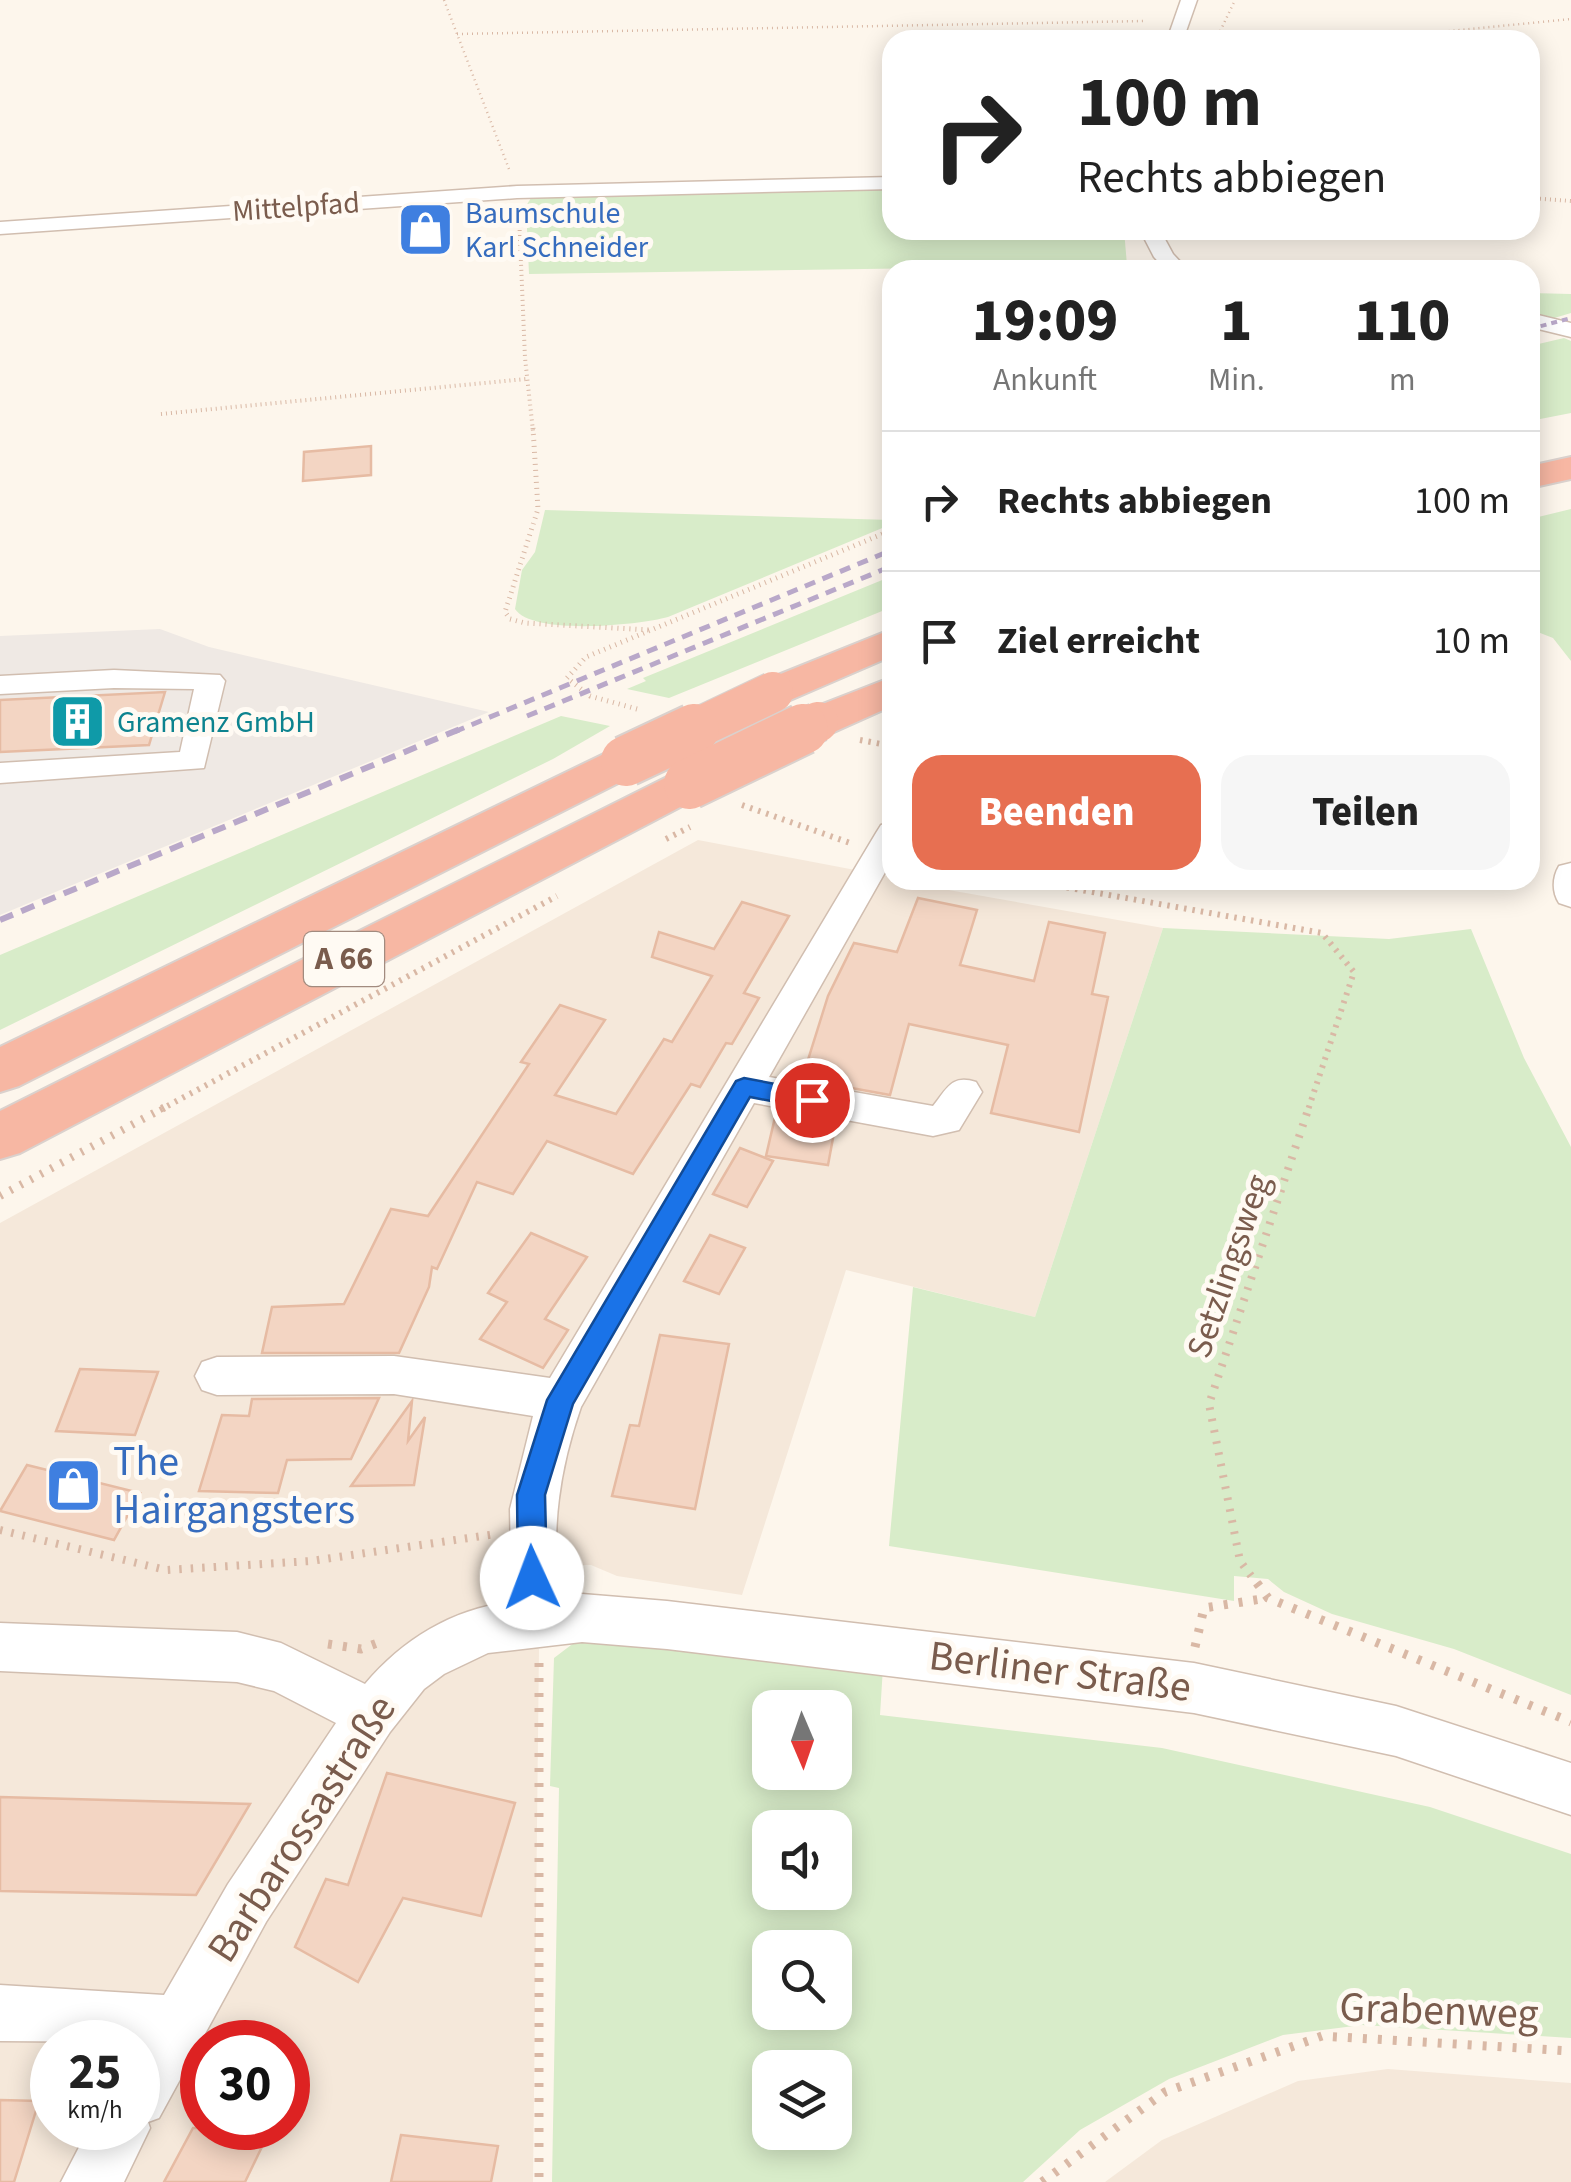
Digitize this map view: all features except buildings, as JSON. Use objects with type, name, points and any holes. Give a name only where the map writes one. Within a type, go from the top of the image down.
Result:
[{"type":"highway","points":[[1540,441],[1571,436]]},
{"type":"highway","points":[[1540,475],[1571,468]]},
{"type":"highway","name":"A 66","points":[[0,1071],[626,762],[773,692],[882,646]]},
{"type":"highway","name":"A 66","points":[[0,1136],[697,802],[818,722],[882,694]]},
{"type":"street","points":[[1178,30],[1189,0]]},
{"type":"street","points":[[518,192],[882,183]]},
{"type":"street","name":"Mittelpfad","points":[[0,228],[272,208],[272,224],[478,207],[488,205],[490,194],[518,192]]},
{"type":"street","points":[[1540,322],[1571,330]]},
{"type":"street","points":[[0,685],[114,679],[210,681],[192,761],[0,772]]},
{"type":"street","points":[[538,1635],[531,1495],[561,1400],[882,852]]},
{"type":"street","points":[[1571,874],[1571,895]]},
{"type":"street","points":[[744,1087],[933,1121],[946,1118],[963,1092]]},
{"type":"street","points":[[217,1376],[394,1375],[561,1400]]},
{"type":"street","name":"Berliner Straße","points":[[538,1635],[582,1618],[1194,1688],[1396,1731],[1571,1789]]},
{"type":"street","name":"Barbarossastraße","points":[[160,2057],[248,1903],[372,1714],[407,1672],[427,1656],[484,1629],[538,1635]]},
{"type":"street","points":[[0,1647],[237,1657],[281,1668],[372,1714]]},
{"type":"street","points":[[0,2013],[178,2024]]},
{"type":"street","points":[[90,2182],[108,2150]]},
{"type":"path","points":[[444,0],[518,192],[526,379],[540,482],[538,513],[505,612],[510,619],[526,623],[650,630]]},
{"type":"path","points":[[1221,30],[1235,0]]},
{"type":"path","points":[[1460,30],[1571,19]]},
{"type":"path","points":[[458,34],[1144,20]]},
{"type":"path","points":[[1540,198],[1571,200]]},
{"type":"path","points":[[161,414],[526,379]]},
{"type":"path","points":[[639,710],[590,696],[567,678],[586,657],[882,534]]},
{"type":"path","points":[[860,740],[882,744]]},
{"type":"path","points":[[652,845],[697,802]]},
{"type":"path","points":[[738,804],[882,842]]},
{"type":"path","points":[[0,1196],[573,887]]},
{"type":"path","name":"Setzlingsweg","points":[[1081,890],[1322,933],[1354,972],[1209,1404],[1240,1561],[1268,1598]]},
{"type":"path","points":[[0,1530],[166,1570],[311,1561],[487,1534],[530,1532]]},
{"type":"path","points":[[1196,1642],[1204,1608],[1268,1598],[1571,1722]]},
{"type":"path","points":[[538,1635],[539,2182]]},
{"type":"path","name":"Grabenweg","points":[[1042,2182],[1165,2092],[1322,2036],[1571,2051]]},
{"type":"shaded area","points":[[160,629],[209,647],[489,712],[0,915],[0,636]]},
{"type":"shaded area","points":[[698,840],[882,875],[882,890],[948,890],[1163,928],[1035,1317],[846,1270],[742,1595],[617,1576],[591,1565],[521,1566],[531,1641],[539,1649],[533,2182],[0,2182],[0,1223]]},
{"type":"shaded area","points":[[1388,2069],[1571,2083],[1571,2182],[1105,2182],[1162,2140],[1298,2081]]},
{"type":"green space","points":[[882,186],[882,240],[1125,240],[1127,260],[882,260],[882,269],[529,274],[526,206],[531,198]]},
{"type":"green space","points":[[1540,293],[1571,294],[1571,313],[1551,319],[1540,317]]},
{"type":"green space","points":[[1564,338],[1571,341],[1571,413],[1540,419],[1540,344]]},
{"type":"green space","points":[[1571,509],[1571,661],[1553,638],[1540,633],[1540,517]]},
{"type":"green space","points":[[545,510],[882,520],[882,528],[668,617],[634,623],[564,626],[526,617],[515,609],[522,570],[535,552]]},
{"type":"green space","points":[[882,580],[882,611],[669,698],[627,689],[646,681],[643,678]]},
{"type":"green space","points":[[561,716],[610,726],[553,759],[0,1030],[0,955]]},
{"type":"green space","points":[[1163,928],[1389,939],[1471,929],[1524,1058],[1571,1147],[1571,1695],[1454,1649],[1332,1614],[1284,1592],[1268,1579],[1234,1576],[1234,1601],[889,1546],[913,1287],[1035,1317]]},
{"type":"green space","points":[[579,1639],[883,1667],[880,1715],[1162,1748],[1430,1807],[1571,1854],[1571,2038],[1362,2025],[1283,2035],[1169,2079],[1080,2130],[1023,2182],[552,2182],[559,1788],[550,1786],[554,1658]]},
{"type":"railway","points":[[1540,326],[1571,318]]},
{"type":"railway","points":[[454,732],[882,554]]},
{"type":"railway","points":[[527,716],[882,570]]},
{"type":"railway","points":[[0,920],[460,729]]},
{"type":"place","name":"Baumschule Karl Schneider","points":[[426,230]]},
{"type":"place","name":"Gramenz GmbH","points":[[78,722]]},
{"type":"place","name":"The Hairgangsters","points":[[74,1486]]},
{"type":"route","points":[[532,1578],[531,1495],[543,1447],[561,1400],[744,1087],[812,1100]]}]
